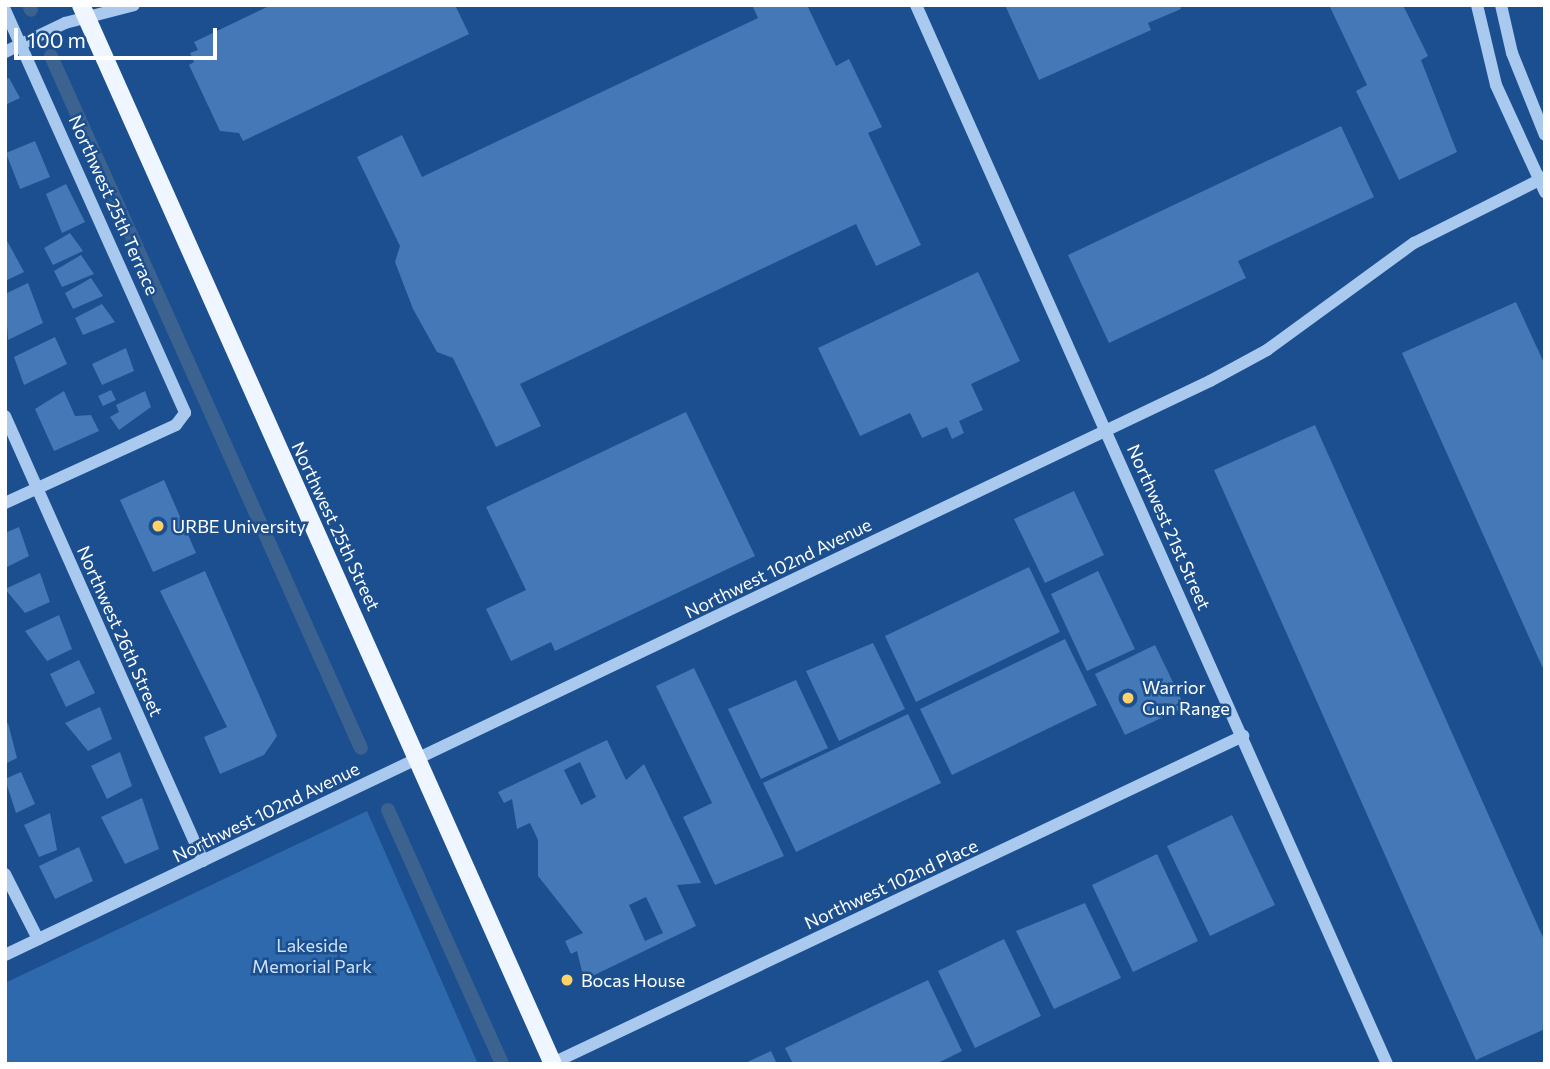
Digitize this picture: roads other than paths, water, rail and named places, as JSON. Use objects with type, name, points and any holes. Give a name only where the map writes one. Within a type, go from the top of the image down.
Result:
[{"type":"main road","name":"Northwest 25th Street","points":[[85,12],[421,759],[553,1063]]},
{"type":"street","points":[[5,52],[85,12],[134,5]]},
{"type":"street","name":"Northwest 21st Street","points":[[916,5],[1387,1064]]},
{"type":"street","points":[[1476,5],[1496,85],[1543,183]]},
{"type":"street","points":[[1501,5],[1512,53],[1545,135]]},
{"type":"street","name":"Northwest 25th Terrace","points":[[5,10],[185,417],[37,487]]},
{"type":"street","name":"Northwest 102nd Avenue","points":[[5,955],[421,759],[1267,350],[1371,270],[1543,183]]},
{"type":"street","name":"Northwest 26th Street","points":[[5,416],[203,861]]},
{"type":"street","points":[[5,503],[37,487]]},
{"type":"street","name":"Northwest 102nd Place","points":[[553,1063],[1243,736]]},
{"type":"street","points":[[5,874],[38,939]]},
{"type":"waterway","points":[[29,5],[31,10]]},
{"type":"waterway","points":[[51,56],[361,748]]},
{"type":"waterway","points":[[388,810],[502,1064]]},
{"type":"place","name":"URBE University","points":[[158,526]]},
{"type":"place","name":"Warrior Gun Range","points":[[1128,698]]},
{"type":"place","name":"Bocas House","points":[[567,980]]},
{"type":"park label","name":"Lakeside Memorial Park","points":[[312,956]]}]
